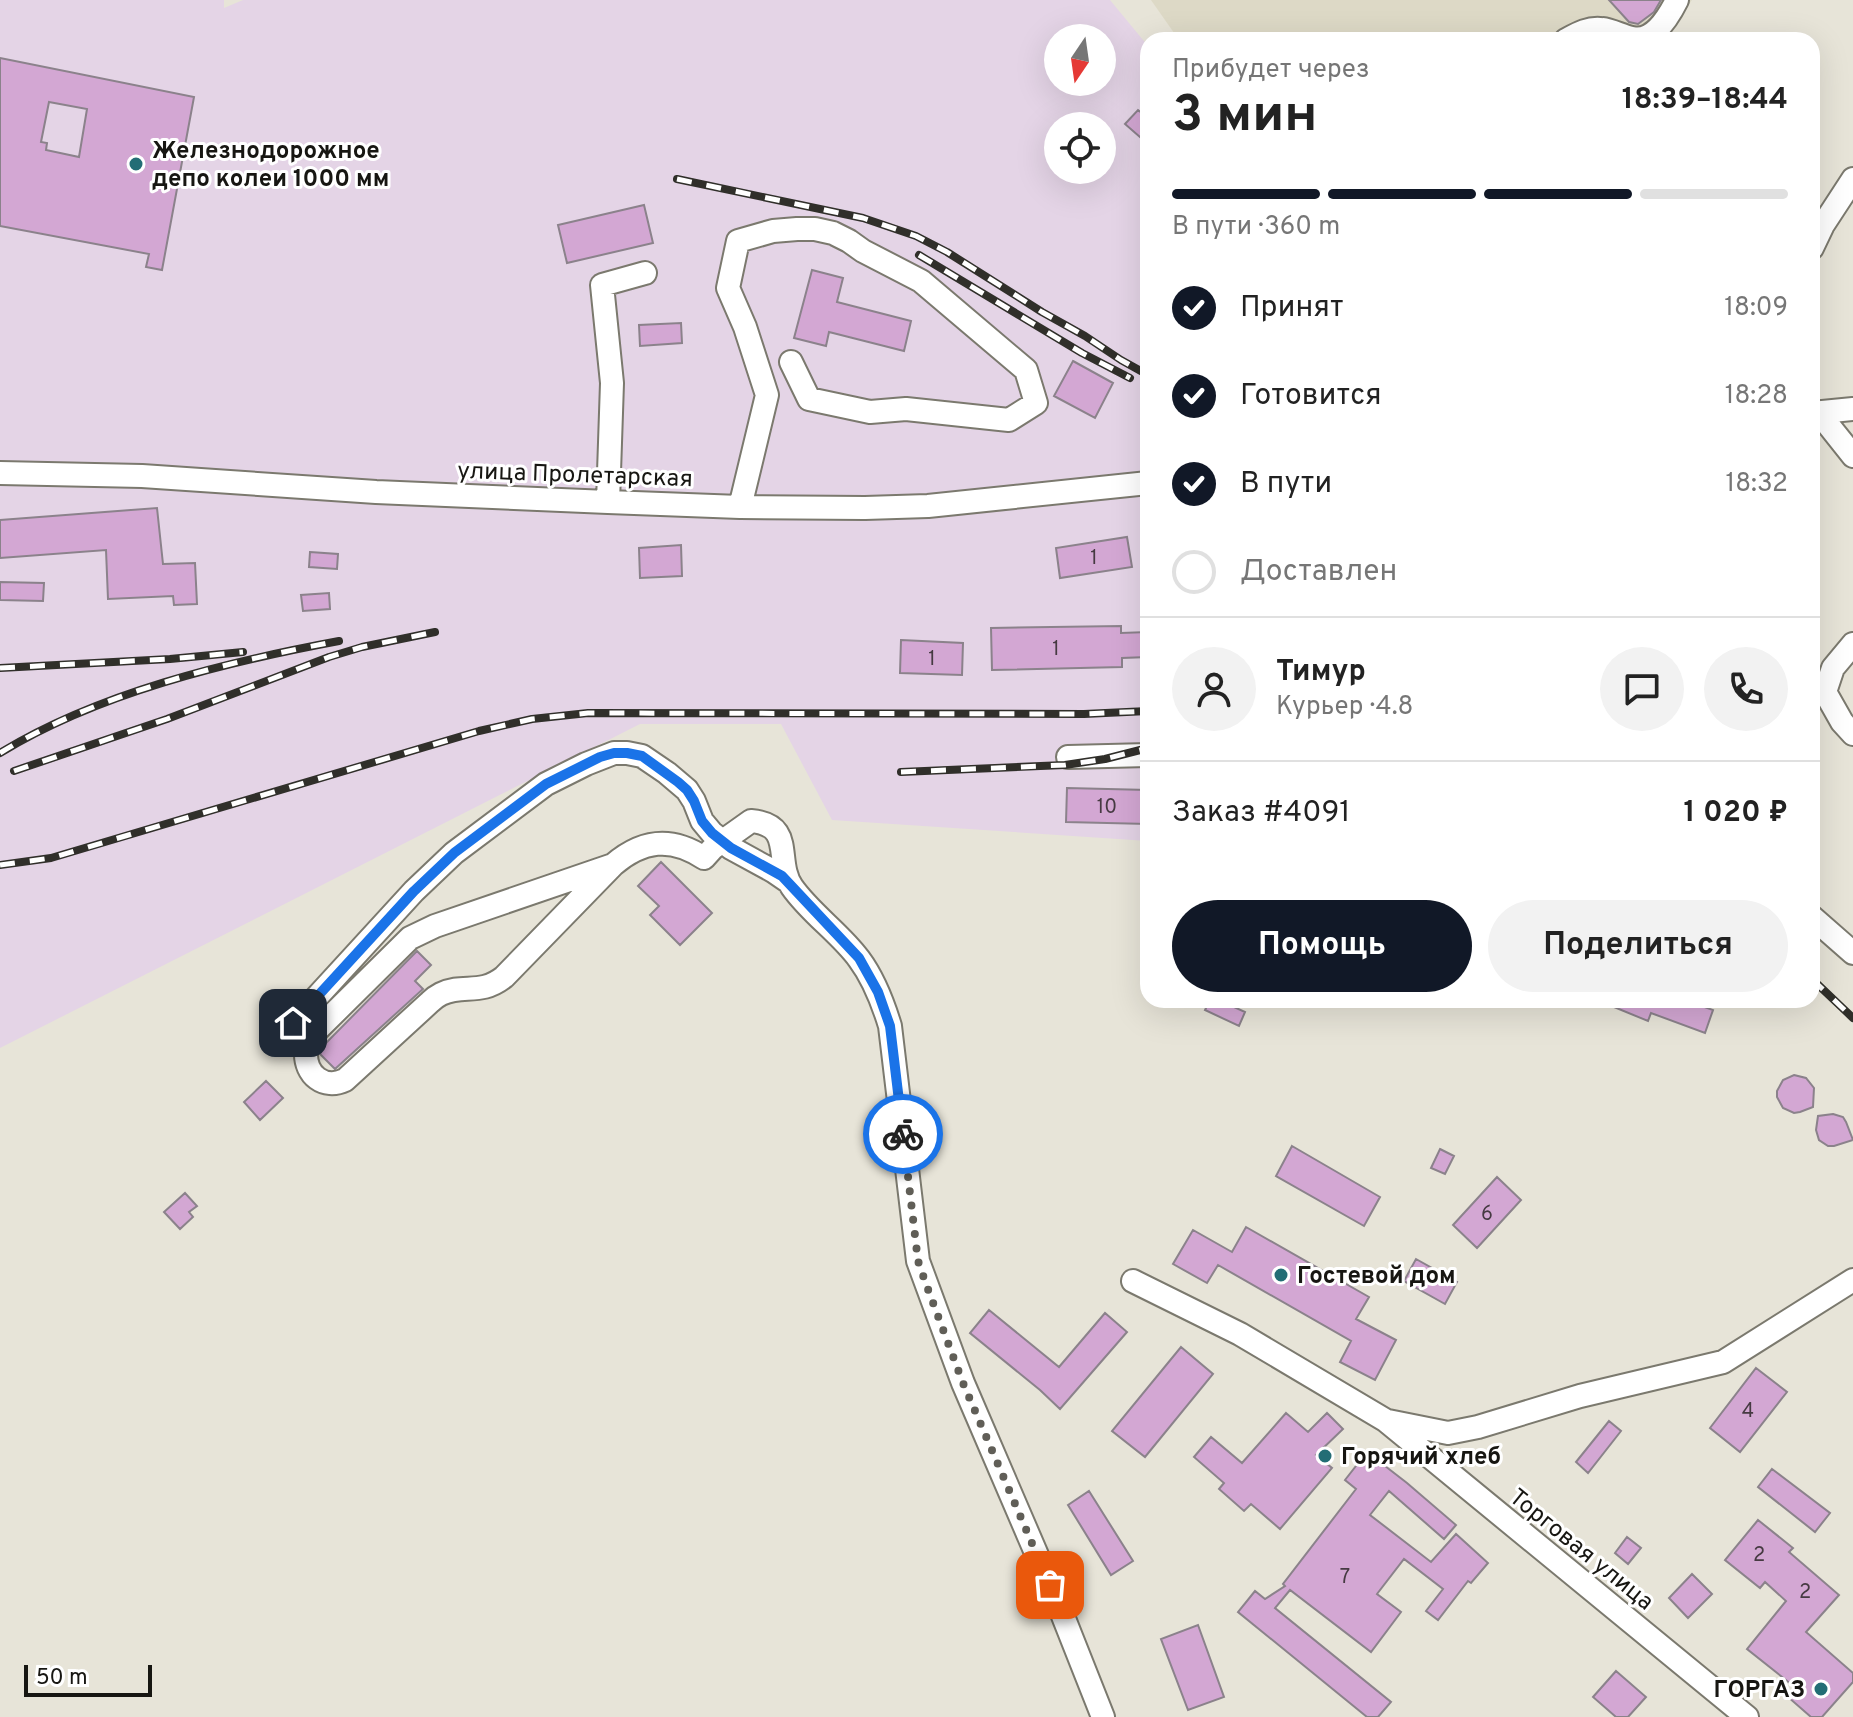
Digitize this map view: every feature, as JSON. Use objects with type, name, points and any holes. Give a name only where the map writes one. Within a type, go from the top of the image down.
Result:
[{"type":"street","points":[[1653,32],[1677,0]]},
{"type":"street","points":[[1582,32],[1602,29],[1612,32]]},
{"type":"street","points":[[1820,231],[1853,179]]},
{"type":"street","points":[[740,507],[767,395],[745,327],[728,288],[738,241],[773,231],[815,229],[849,241],[921,281],[1026,370],[1036,403],[1009,420],[906,409],[870,412],[809,399],[791,362]]},
{"type":"street","points":[[608,502],[612,383],[602,285],[645,273]]},
{"type":"street","points":[[1820,412],[1853,409]]},
{"type":"street","points":[[1820,418],[1853,456]]},
{"type":"street","name":"улица Пролетарская","points":[[0,473],[142,476],[376,492],[740,507],[928,506],[1140,484]]},
{"type":"street","points":[[1853,644],[1833,668],[1825,692],[1842,722],[1853,734]]},
{"type":"street","points":[[293,1023],[414,891],[454,853],[546,784],[614,753],[642,756],[653,763],[687,790],[702,821],[722,842],[789,882]]},
{"type":"street","points":[[1068,757],[1140,755]]},
{"type":"street","points":[[613,865],[435,926],[410,938],[318,1029],[309,1042],[306,1054],[313,1074],[324,1083],[335,1085],[345,1080],[441,993],[494,984],[613,865],[638,847],[652,844],[681,847],[704,858],[751,821],[768,824],[781,840],[789,882],[859,958],[885,1010],[890,1026],[918,1261],[963,1383],[1103,1717]]},
{"type":"street","points":[[1820,924],[1853,953]]},
{"type":"street","points":[[1385,1420],[1448,1433],[1580,1396],[1723,1362],[1853,1280]]},
{"type":"street","name":"Торговая улица","points":[[1133,1281],[1240,1334],[1385,1420],[1747,1717]]},
{"type":"shaded area","points":[[0,0],[224,0],[224,8],[243,0],[1110,0],[1140,36],[1140,840],[832,820],[781,724],[640,724],[0,1048]]},
{"type":"shaded area","points":[[1151,0],[1692,0],[1669,32],[1173,32]]},
{"type":"building","points":[[1609,0],[1661,0],[1654,12],[1638,24],[1629,22]]},
{"type":"building","name":"Железнодорожное депо колеи 1000 мм","points":[[0,58],[194,97],[162,270],[146,267],[149,254],[0,226]],"holes":[[[49,102],[87,109],[79,157],[46,150],[47,143],[41,142]]]},
{"type":"building","points":[[1138,110],[1140,112],[1140,137],[1125,124]]},
{"type":"building","points":[[644,205],[653,243],[567,263],[558,225]]},
{"type":"building","points":[[812,270],[843,278],[837,302],[911,321],[904,351],[829,332],[826,346],[794,338]]},
{"type":"building","points":[[681,323],[682,343],[640,346],[639,325]]},
{"type":"building","points":[[1073,361],[1113,383],[1095,418],[1054,396]]},
{"type":"building","points":[[157,508],[163,564],[195,563],[197,604],[174,605],[173,596],[108,599],[106,550],[0,558],[0,520]]},
{"type":"building","points":[[1127,537],[1132,567],[1060,578],[1056,548]]},
{"type":"building","points":[[681,545],[682,576],[640,578],[639,548]]},
{"type":"building","points":[[310,552],[338,554],[337,569],[309,567]]},
{"type":"building","points":[[0,582],[44,583],[43,601],[0,600]]},
{"type":"building","points":[[329,593],[330,609],[303,611],[301,595]]},
{"type":"building","points":[[1121,626],[1121,633],[1140,632],[1140,657],[1122,658],[1122,667],[992,670],[991,628]]},
{"type":"building","points":[[901,640],[963,643],[962,675],[900,673]]},
{"type":"building","points":[[1067,788],[1140,790],[1140,824],[1066,822]]},
{"type":"building","points":[[661,862],[712,913],[680,945],[650,915],[659,906],[638,886]]},
{"type":"building","points":[[417,951],[431,965],[415,981],[423,989],[335,1069],[320,1054],[324,1045]]},
{"type":"building","points":[[1236,1008],[1245,1012],[1239,1026],[1205,1010]]},
{"type":"building","points":[[1616,1008],[1713,1010],[1705,1033],[1651,1013],[1648,1021]]},
{"type":"building","points":[[1794,1075],[1806,1078],[1814,1088],[1813,1107],[1794,1113],[1783,1108],[1777,1091],[1783,1080]]},
{"type":"building","points":[[266,1081],[283,1098],[260,1120],[244,1102]]},
{"type":"building","points":[[1833,1114],[1843,1117],[1853,1140],[1828,1146],[1819,1140],[1816,1130],[1818,1116]]},
{"type":"building","points":[[1292,1146],[1380,1197],[1364,1226],[1276,1176]]},
{"type":"building","points":[[1440,1149],[1454,1156],[1445,1174],[1431,1168]]},
{"type":"building","points":[[1497,1177],[1521,1200],[1477,1248],[1453,1225]]},
{"type":"building","points":[[185,1193],[197,1206],[189,1212],[193,1217],[180,1229],[164,1212]]},
{"type":"building","points":[[1246,1227],[1369,1297],[1356,1319],[1396,1340],[1375,1380],[1340,1362],[1351,1341],[1218,1265],[1207,1283],[1173,1264],[1193,1230],[1232,1252]]},
{"type":"building","points":[[1416,1259],[1457,1282],[1445,1304],[1404,1281]]},
{"type":"building","points":[[989,1310],[1059,1367],[1105,1313],[1127,1332],[1060,1409],[970,1333]]},
{"type":"building","points":[[1181,1347],[1213,1374],[1145,1457],[1112,1431]]},
{"type":"building","points":[[1756,1368],[1787,1392],[1740,1452],[1710,1428]]},
{"type":"building","points":[[1286,1413],[1308,1432],[1327,1413],[1343,1429],[1316,1455],[1332,1468],[1280,1529],[1251,1504],[1244,1511],[1219,1489],[1224,1483],[1194,1457],[1211,1437],[1242,1463]]},
{"type":"building","points":[[1609,1421],[1621,1431],[1588,1473],[1576,1462]]},
{"type":"building","points":[[1367,1452],[1456,1525],[1444,1539],[1389,1491],[1370,1515],[1431,1562],[1456,1534],[1488,1563],[1471,1583],[1468,1581],[1438,1620],[1426,1611],[1443,1589],[1404,1559],[1377,1594],[1401,1612],[1371,1652],[1290,1590],[1275,1608],[1391,1702],[1378,1717],[1367,1717],[1238,1612],[1255,1591],[1265,1599],[1285,1586],[1283,1584],[1356,1489],[1345,1480]]},
{"type":"building","points":[[1772,1469],[1830,1513],[1815,1532],[1758,1487]]},
{"type":"building","points":[[1089,1491],[1133,1561],[1111,1575],[1068,1505]]},
{"type":"building","points":[[1758,1520],[1793,1548],[1789,1552],[1839,1595],[1806,1632],[1853,1673],[1853,1682],[1822,1717],[1811,1717],[1788,1697],[1796,1688],[1747,1649],[1786,1601],[1765,1582],[1760,1588],[1725,1560]]},
{"type":"building","points":[[1627,1537],[1641,1548],[1628,1564],[1615,1553]]},
{"type":"building","points":[[1692,1574],[1712,1594],[1688,1618],[1669,1598]]},
{"type":"building","points":[[1198,1625],[1224,1697],[1188,1710],[1161,1639]]},
{"type":"building","points":[[1616,1671],[1646,1697],[1628,1717],[1616,1717],[1593,1697]]},
{"type":"railway","points":[[677,179],[863,218],[916,236],[1140,371]]},
{"type":"railway","points":[[919,255],[1082,353],[1130,378]]},
{"type":"railway","points":[[14,771],[167,719],[329,657],[435,632]]},
{"type":"railway","points":[[0,753],[78,713],[164,682],[339,641]]},
{"type":"railway","points":[[0,668],[243,652]]},
{"type":"railway","points":[[0,865],[51,858],[479,731],[532,719],[588,713],[1084,714],[1140,711]]},
{"type":"railway","points":[[901,772],[1065,765],[1140,750]]},
{"type":"railway","points":[[1820,987],[1853,1018]]},
{"type":"way so far","points":[[903,1134],[918,1261],[947,1344],[1050,1585]]},
{"type":"place","name":"Железнодорожное депо колеи 1000 мм","points":[[136,164]]},
{"type":"place","name":"Гостевой дом","points":[[1281,1275]]},
{"type":"place","name":"Горячий хлеб","points":[[1325,1456]]},
{"type":"place","name":"ГОРГАЗ","points":[[1821,1689]]},
{"type":"route","points":[[293,1023],[414,891],[454,853],[546,784],[600,757],[627,753],[642,756],[678,782],[687,790],[702,821],[712,833],[731,848],[782,876],[859,958],[878,992],[890,1026],[903,1134]]}]
